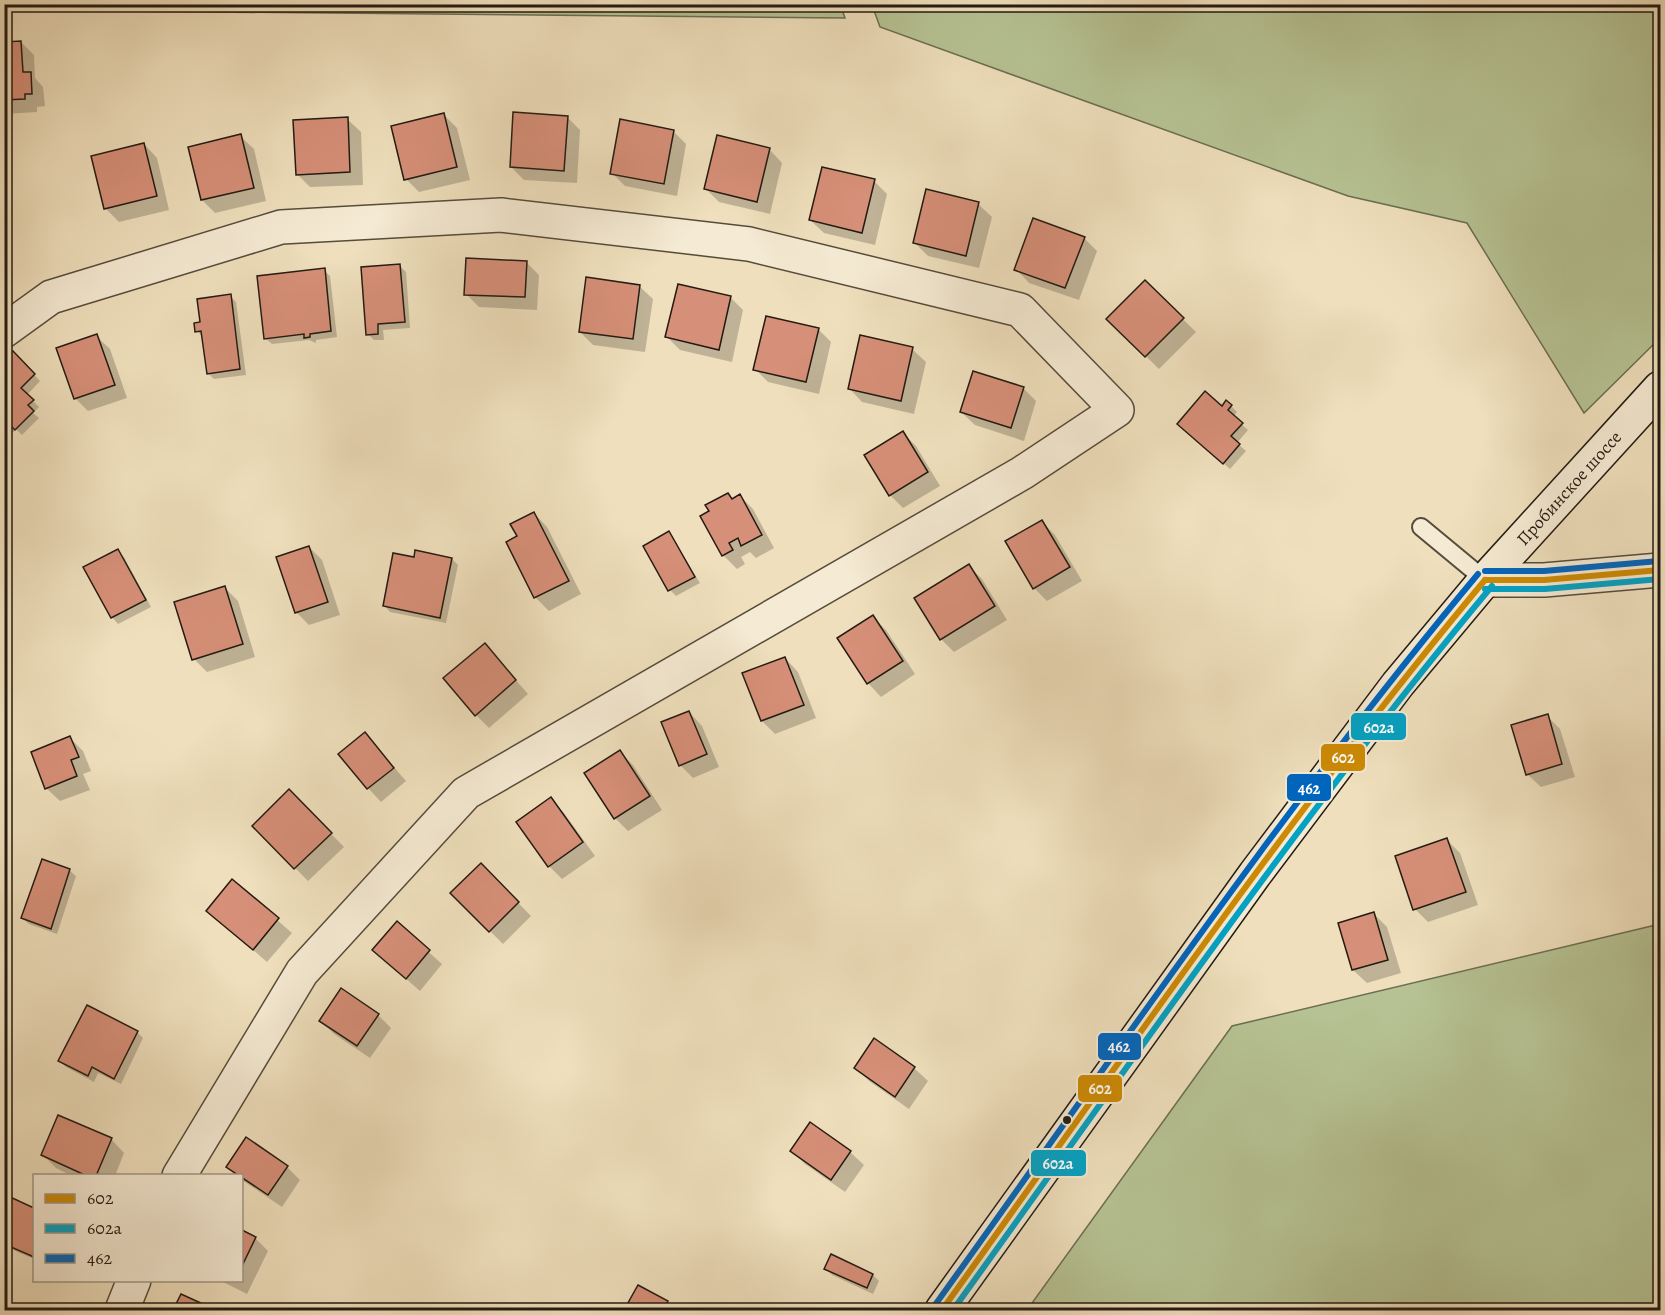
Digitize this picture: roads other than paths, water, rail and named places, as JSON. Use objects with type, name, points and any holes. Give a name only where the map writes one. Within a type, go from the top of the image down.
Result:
[{"type":"street","points":[[4,331],[51,297],[281,227],[501,215],[749,244],[1020,310],[1117,410],[1012,479],[466,794],[302,972],[180,1174]]},
{"type":"street","name":"Пробинское шоссе","points":[[942,1311],[1317,790],[1398,684],[1485,580],[1660,388]]},
{"type":"street","points":[[1485,580],[1544,580],[1660,570]]},
{"type":"street","points":[[123,1311],[134,1282]]},
{"type":"lane","points":[[1421,527],[1485,580]]}]
